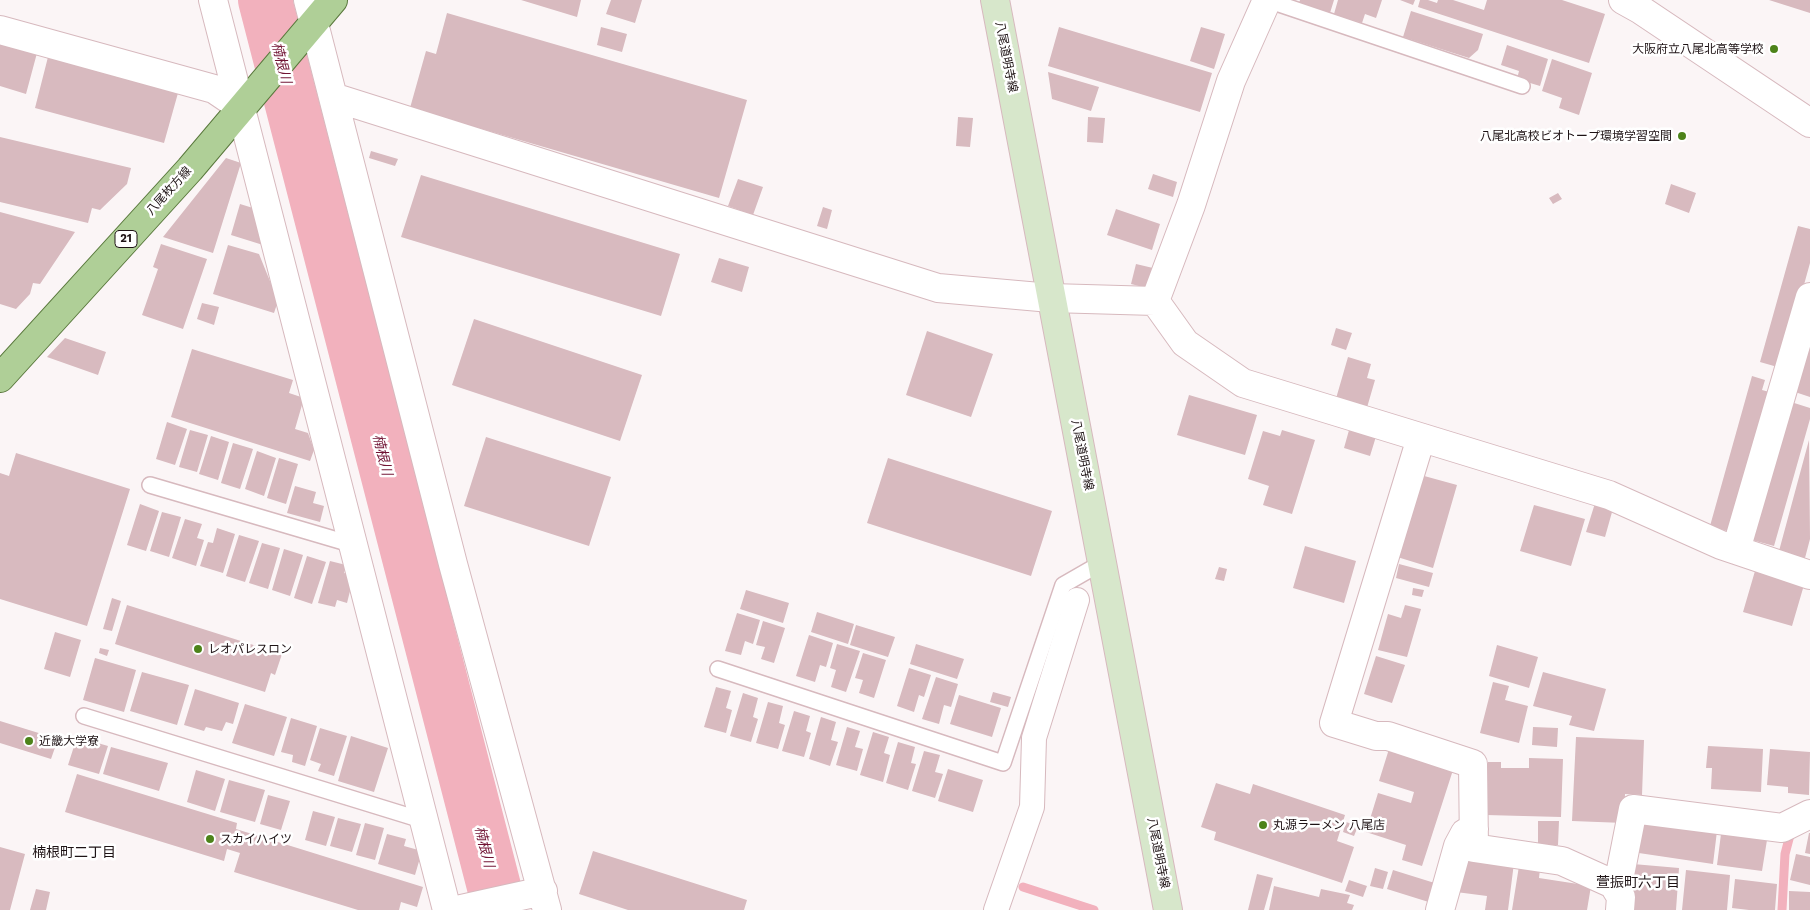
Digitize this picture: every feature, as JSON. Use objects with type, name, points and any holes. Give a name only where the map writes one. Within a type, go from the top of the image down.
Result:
[{"type":"main road","name":"八尾枚方線","points":[[0,378],[190,169],[246,103],[309,18],[333,0]]},
{"type":"main road","name":"八尾道明寺線","points":[[995,0],[1050,298],[1103,562],[1168,910]]},
{"type":"street","points":[[213,0],[246,103],[354,545],[447,910]]},
{"type":"street","points":[[1155,301],[1191,205],[1232,81],[1267,0]]},
{"type":"street","points":[[1623,0],[1641,10],[1810,123]]},
{"type":"street","points":[[309,18],[334,97],[453,564],[545,900],[457,910]]},
{"type":"street","points":[[0,30],[214,89],[246,103]]},
{"type":"street","points":[[334,97],[938,288],[1050,298],[1155,301]]},
{"type":"street","points":[[1736,550],[1810,297]]},
{"type":"street","points":[[1155,301],[1186,343],[1243,383],[1609,495],[1721,545],[1810,575]]},
{"type":"street","points":[[1421,438],[1334,723],[1376,736],[1388,736],[1473,764],[1474,848],[1562,861],[1613,884],[1619,900]]},
{"type":"street","points":[[996,910],[1032,807],[1034,738],[1078,600]]},
{"type":"street","points":[[1619,900],[1633,809],[1782,828],[1810,814]]},
{"type":"street","points":[[1440,910],[1458,846],[1465,833],[1474,829]]},
{"type":"lane","points":[[1267,0],[1522,86]]},
{"type":"lane","points":[[150,485],[354,545]]},
{"type":"lane","points":[[718,669],[1003,763],[1063,585],[1103,562]]},
{"type":"lane","points":[[84,716],[424,821]]},
{"type":"building","points":[[521,0],[581,0],[577,17]]},
{"type":"building","points":[[611,0],[642,0],[635,23],[606,14]]},
{"type":"building","points":[[1300,0],[1334,0],[1330,13],[1299,3]]},
{"type":"building","points":[[1338,0],[1382,0],[1376,18],[1365,14],[1362,23],[1334,14]]},
{"type":"building","points":[[1400,0],[1415,0],[1413,5]]},
{"type":"building","points":[[1420,0],[1437,3],[1438,0],[1453,0],[1484,10],[1487,0],[1562,0],[1605,14],[1589,63],[1418,7]]},
{"type":"building","points":[[1769,0],[1810,0],[1810,13]]},
{"type":"building","points":[[1411,11],[1483,34],[1478,50],[1469,58],[1403,37]]},
{"type":"building","points":[[447,13],[747,100],[719,198],[410,108],[426,51],[436,54]]},
{"type":"building","points":[[601,27],[627,34],[622,52],[597,45]]},
{"type":"building","points":[[1059,27],[1212,73],[1200,112],[1048,66]]},
{"type":"building","points":[[1201,27],[1225,34],[1214,69],[1190,61]]},
{"type":"building","points":[[0,43],[37,53],[26,94],[0,86]]},
{"type":"building","points":[[1507,45],[1548,59],[1540,86],[1517,79],[1519,71],[1501,65]]},
{"type":"building","points":[[48,57],[178,93],[164,143],[35,108]]},
{"type":"building","points":[[1552,59],[1592,73],[1579,115],[1559,108],[1562,98],[1542,91]]},
{"type":"building","points":[[1048,72],[1099,87],[1091,111],[1052,99]]},
{"type":"building","points":[[958,117],[973,118],[970,147],[956,146]]},
{"type":"building","points":[[1088,117],[1105,118],[1103,143],[1087,142]]},
{"type":"building","points":[[0,137],[131,168],[127,184],[100,210],[92,208],[88,223],[0,202]]},
{"type":"building","points":[[371,151],[398,159],[395,166],[369,158]]},
{"type":"building","points":[[226,158],[241,163],[213,253],[163,237]]},
{"type":"building","points":[[1153,174],[1177,182],[1173,197],[1148,189]]},
{"type":"building","points":[[421,175],[680,254],[661,316],[401,237]]},
{"type":"building","points":[[738,179],[763,187],[753,215],[728,206]]},
{"type":"building","points":[[1671,184],[1696,193],[1689,213],[1665,204]]},
{"type":"building","points":[[1558,193],[1562,199],[1553,204],[1549,198]]},
{"type":"building","points":[[240,204],[253,208],[263,245],[231,235]]},
{"type":"building","points":[[823,207],[832,210],[827,229],[817,226]]},
{"type":"building","points":[[1116,209],[1160,224],[1152,250],[1107,235]]},
{"type":"building","points":[[0,212],[75,232],[40,284],[33,283],[30,294],[16,309],[0,304]]},
{"type":"building","points":[[1798,226],[1810,229],[1810,263],[1781,368],[1760,362]]},
{"type":"building","points":[[161,244],[207,259],[183,329],[142,315],[158,269],[153,267]]},
{"type":"building","points":[[228,245],[259,254],[278,301],[274,313],[213,294]]},
{"type":"building","points":[[719,258],[749,267],[742,292],[711,282]]},
{"type":"building","points":[[1136,264],[1153,268],[1147,288],[1131,284]]},
{"type":"building","points":[[202,303],[219,307],[214,325],[197,319]]},
{"type":"building","points":[[474,319],[642,375],[620,441],[452,385]]},
{"type":"building","points":[[1336,328],[1352,333],[1346,350],[1331,345]]},
{"type":"building","points":[[927,331],[993,354],[971,417],[906,395]]},
{"type":"building","points":[[65,338],[106,352],[98,375],[47,357]]},
{"type":"building","points":[[1810,339],[1810,397],[1795,392]]},
{"type":"building","points":[[192,349],[293,380],[289,393],[304,398],[295,429],[308,433],[314,450],[310,461],[171,417]]},
{"type":"building","points":[[1348,357],[1371,364],[1367,378],[1375,380],[1366,411],[1335,402]]},
{"type":"building","points":[[1752,376],[1765,380],[1762,390],[1773,393],[1734,533],[1710,526]]},
{"type":"building","points":[[1189,395],[1257,415],[1245,455],[1177,435]]},
{"type":"building","points":[[1791,402],[1810,408],[1810,419],[1774,546],[1752,540]]},
{"type":"building","points":[[167,422],[187,429],[175,465],[156,459]]},
{"type":"building","points":[[1351,423],[1378,430],[1370,456],[1344,448]]},
{"type":"building","points":[[190,430],[208,435],[197,472],[179,467]]},
{"type":"building","points":[[1282,430],[1315,440],[1292,514],[1263,505],[1269,486],[1248,479],[1263,431],[1280,436]]},
{"type":"building","points":[[211,436],[229,442],[218,480],[199,474]]},
{"type":"building","points":[[486,437],[611,477],[589,546],[464,506]]},
{"type":"building","points":[[1809,440],[1810,539],[1805,558],[1779,551]]},
{"type":"building","points":[[233,443],[253,449],[240,489],[221,483]]},
{"type":"building","points":[[257,451],[276,458],[264,496],[245,489]]},
{"type":"building","points":[[16,453],[130,489],[87,626],[0,599],[0,473],[9,476]]},
{"type":"building","points":[[279,458],[298,464],[286,504],[267,498]]},
{"type":"building","points":[[888,458],[1052,511],[1031,576],[867,523]]},
{"type":"building","points":[[1417,474],[1457,485],[1433,568],[1394,556]]},
{"type":"building","points":[[295,486],[316,492],[313,503],[324,506],[320,522],[287,513]]},
{"type":"building","points":[[1596,500],[1614,505],[1605,537],[1586,532]]},
{"type":"building","points":[[140,504],[159,511],[146,551],[127,545]]},
{"type":"building","points":[[1534,505],[1585,519],[1571,566],[1520,551]]},
{"type":"building","points":[[162,512],[181,517],[169,557],[150,551]]},
{"type":"building","points":[[185,519],[202,524],[197,538],[204,540],[196,566],[172,558]]},
{"type":"building","points":[[217,528],[235,534],[223,573],[200,566],[208,542],[213,543]]},
{"type":"building","points":[[239,535],[259,541],[245,582],[226,576]]},
{"type":"building","points":[[262,543],[280,548],[268,589],[249,583]]},
{"type":"building","points":[[1305,546],[1356,561],[1344,603],[1293,588]]},
{"type":"building","points":[[284,549],[303,555],[290,596],[272,590]]},
{"type":"building","points":[[307,556],[326,562],[312,604],[294,598]]},
{"type":"building","points":[[330,561],[346,565],[344,573],[348,574],[347,582],[352,583],[347,603],[337,600],[335,607],[318,603]]},
{"type":"building","points":[[1399,564],[1433,573],[1429,587],[1396,578]]},
{"type":"building","points":[[1219,567],[1227,569],[1224,581],[1215,579]]},
{"type":"building","points":[[1755,571],[1804,585],[1792,626],[1743,612]]},
{"type":"building","points":[[1413,588],[1424,590],[1422,597],[1412,595]]},
{"type":"building","points":[[746,590],[789,603],[783,623],[740,609]]},
{"type":"building","points":[[112,598],[121,601],[112,631],[103,629]]},
{"type":"building","name":"レオパレスロン","points":[[127,605],[282,654],[275,675],[271,673],[265,692],[115,644]]},
{"type":"building","points":[[1405,605],[1421,609],[1407,657],[1378,650],[1388,614],[1401,618]]},
{"type":"building","points":[[817,612],[854,624],[848,644],[811,632]]},
{"type":"building","points":[[737,613],[760,620],[753,644],[745,641],[741,655],[725,651]]},
{"type":"building","points":[[763,621],[785,628],[774,663],[761,659],[765,647],[756,645]]},
{"type":"building","points":[[856,625],[895,637],[888,657],[850,645]]},
{"type":"building","points":[[55,632],[81,640],[70,677],[44,669]]},
{"type":"building","points":[[809,635],[833,643],[826,667],[820,665],[815,682],[796,676]]},
{"type":"building","points":[[837,644],[860,651],[846,692],[831,687],[836,670],[830,668]]},
{"type":"building","points":[[916,644],[964,659],[957,679],[910,664]]},
{"type":"building","points":[[1497,645],[1538,657],[1529,688],[1489,676]]},
{"type":"building","points":[[100,648],[109,650],[107,656],[99,653]]},
{"type":"building","points":[[863,653],[886,660],[874,698],[859,693],[863,680],[855,678]]},
{"type":"building","points":[[1376,656],[1405,665],[1392,703],[1364,694]]},
{"type":"building","points":[[95,658],[136,670],[124,712],[83,700]]},
{"type":"building","points":[[909,668],[931,675],[924,697],[919,695],[914,712],[897,706]]},
{"type":"building","points":[[142,672],[189,685],[177,725],[130,711]]},
{"type":"building","points":[[1543,672],[1606,689],[1594,731],[1569,725],[1572,716],[1533,706]]},
{"type":"building","points":[[936,677],[958,684],[951,707],[944,705],[939,724],[922,719]]},
{"type":"building","points":[[1493,682],[1509,686],[1505,700],[1528,706],[1519,743],[1480,733]]},
{"type":"building","points":[[716,687],[731,691],[726,708],[732,710],[726,733],[704,727]]},
{"type":"building","points":[[195,689],[239,703],[233,724],[226,722],[222,731],[206,727],[204,731],[184,725]]},
{"type":"building","points":[[993,692],[1011,697],[1008,707],[990,702]]},
{"type":"building","points":[[743,693],[758,698],[753,717],[758,719],[751,742],[730,736]]},
{"type":"building","points":[[959,695],[1001,708],[992,737],[950,724]]},
{"type":"building","points":[[768,702],[783,706],[779,723],[785,725],[778,749],[756,743]]},
{"type":"building","points":[[245,704],[287,717],[274,756],[232,743]]},
{"type":"building","points":[[794,711],[810,716],[806,731],[811,733],[804,757],[782,751]]},
{"type":"building","points":[[821,717],[836,722],[831,740],[838,742],[830,766],[809,759]]},
{"type":"building","points":[[291,718],[317,726],[305,766],[292,762],[293,755],[281,752]]},
{"type":"building","name":"近畿大学寮","points":[[0,721],[58,739],[51,759],[0,743]]},
{"type":"building","points":[[847,727],[860,731],[855,747],[863,749],[857,771],[836,765]]},
{"type":"building","points":[[1533,727],[1558,728],[1557,747],[1532,745]]},
{"type":"building","points":[[320,728],[347,736],[334,776],[318,771],[321,764],[310,760]]},
{"type":"building","points":[[873,732],[889,737],[884,753],[890,755],[883,782],[860,775]]},
{"type":"building","points":[[351,736],[388,748],[374,792],[338,781]]},
{"type":"building","points":[[77,737],[108,746],[99,774],[68,765]]},
{"type":"building","points":[[1576,737],[1644,740],[1642,795],[1625,794],[1624,823],[1572,821]]},
{"type":"building","points":[[898,742],[915,747],[911,763],[916,764],[908,790],[886,783]]},
{"type":"building","points":[[1708,746],[1763,749],[1761,792],[1711,789],[1712,768],[1706,768]]},
{"type":"building","points":[[111,747],[168,763],[159,791],[103,774]]},
{"type":"building","points":[[1389,749],[1453,770],[1422,866],[1402,860],[1406,845],[1366,832],[1378,793],[1411,803],[1414,792],[1379,781]]},
{"type":"building","points":[[1770,749],[1810,752],[1809,795],[1788,793],[1788,787],[1767,785]]},
{"type":"building","points":[[924,751],[940,755],[935,772],[943,774],[935,798],[912,791]]},
{"type":"building","points":[[1529,758],[1563,759],[1561,817],[1486,815],[1488,762],[1501,762],[1501,768],[1529,768]]},
{"type":"building","points":[[948,769],[983,780],[973,812],[938,801]]},
{"type":"building","points":[[196,770],[225,779],[215,811],[187,802]]},
{"type":"building","name":"スカイハイツ","points":[[77,774],[237,823],[236,829],[423,887],[417,907],[401,902],[399,910],[358,910],[234,872],[240,853],[227,849],[224,861],[65,812]]},
{"type":"building","points":[[229,780],[265,790],[255,822],[220,812]]},
{"type":"building","points":[[1216,783],[1250,794],[1253,784],[1345,815],[1337,841],[1354,847],[1342,883],[1214,840],[1216,832],[1201,827]]},
{"type":"building","points":[[268,795],[290,801],[281,830],[260,824]]},
{"type":"building","points":[[313,811],[335,817],[326,846],[305,840]]},
{"type":"building","points":[[338,818],[361,824],[352,852],[330,846]]},
{"type":"building","points":[[1636,820],[1717,831],[1713,864],[1632,852]]},
{"type":"building","points":[[1538,821],[1559,821],[1558,845],[1538,845]]},
{"type":"building","points":[[1346,822],[1358,826],[1354,836],[1343,832]]},
{"type":"building","points":[[365,823],[384,828],[375,860],[356,855]]},
{"type":"building","points":[[1810,833],[1810,854],[1805,853]]},
{"type":"building","points":[[387,834],[406,839],[404,846],[422,851],[415,875],[378,864]]},
{"type":"building","points":[[1721,834],[1767,840],[1762,871],[1717,865]]},
{"type":"building","points":[[0,847],[25,854],[10,910],[0,910]]},
{"type":"building","points":[[593,851],[747,900],[744,910],[628,910],[579,894]]},
{"type":"building","points":[[1796,854],[1810,857],[1810,885],[1790,880]]},
{"type":"building","points":[[1461,855],[1514,863],[1508,910],[1485,910],[1487,896],[1456,892]]},
{"type":"building","points":[[1633,864],[1679,868],[1676,910],[1630,910]]},
{"type":"building","points":[[1519,866],[1540,869],[1539,878],[1591,886],[1587,910],[1512,910]]},
{"type":"building","points":[[1375,868],[1388,872],[1383,889],[1370,886]]},
{"type":"building","points":[[1393,870],[1441,885],[1435,904],[1387,889]]},
{"type":"building","points":[[1686,870],[1730,875],[1727,910],[1682,910]]},
{"type":"building","points":[[1257,874],[1273,878],[1264,910],[1248,910]]},
{"type":"building","points":[[1735,879],[1777,884],[1775,910],[1732,908]]},
{"type":"building","points":[[1349,880],[1367,886],[1363,897],[1345,891]]},
{"type":"building","points":[[1274,886],[1319,897],[1321,889],[1350,895],[1347,903],[1354,905],[1352,910],[1269,910]]},
{"type":"building","points":[[36,889],[50,892],[46,910],[30,910]]},
{"type":"building","points":[[1789,891],[1810,892],[1810,910],[1789,910]]},
{"type":"waterway","name":"楠根川","points":[[265,0],[500,910]]},
{"type":"waterway","points":[[1782,910],[1785,854],[1790,835],[1794,831]]},
{"type":"waterway","points":[[1023,887],[1094,910]]},
{"type":"place","name":"大阪府立八尾北高等学校","points":[[1774,49]]},
{"type":"place","name":"八尾北高校ビオトープ環境学習空間","points":[[1682,136]]},
{"type":"place","name":"レオパレスロン","points":[[198,649]]},
{"type":"place","name":"近畿大学寮","points":[[29,741]]},
{"type":"place","name":"丸源ラーメン 八尾店","points":[[1263,825]]},
{"type":"place","name":"スカイハイツ","points":[[210,839]]},
{"type":"district","name":"楠根町二丁目","points":[[74,853]]},
{"type":"district","name":"萱振町六丁目","points":[[1638,883]]}]
